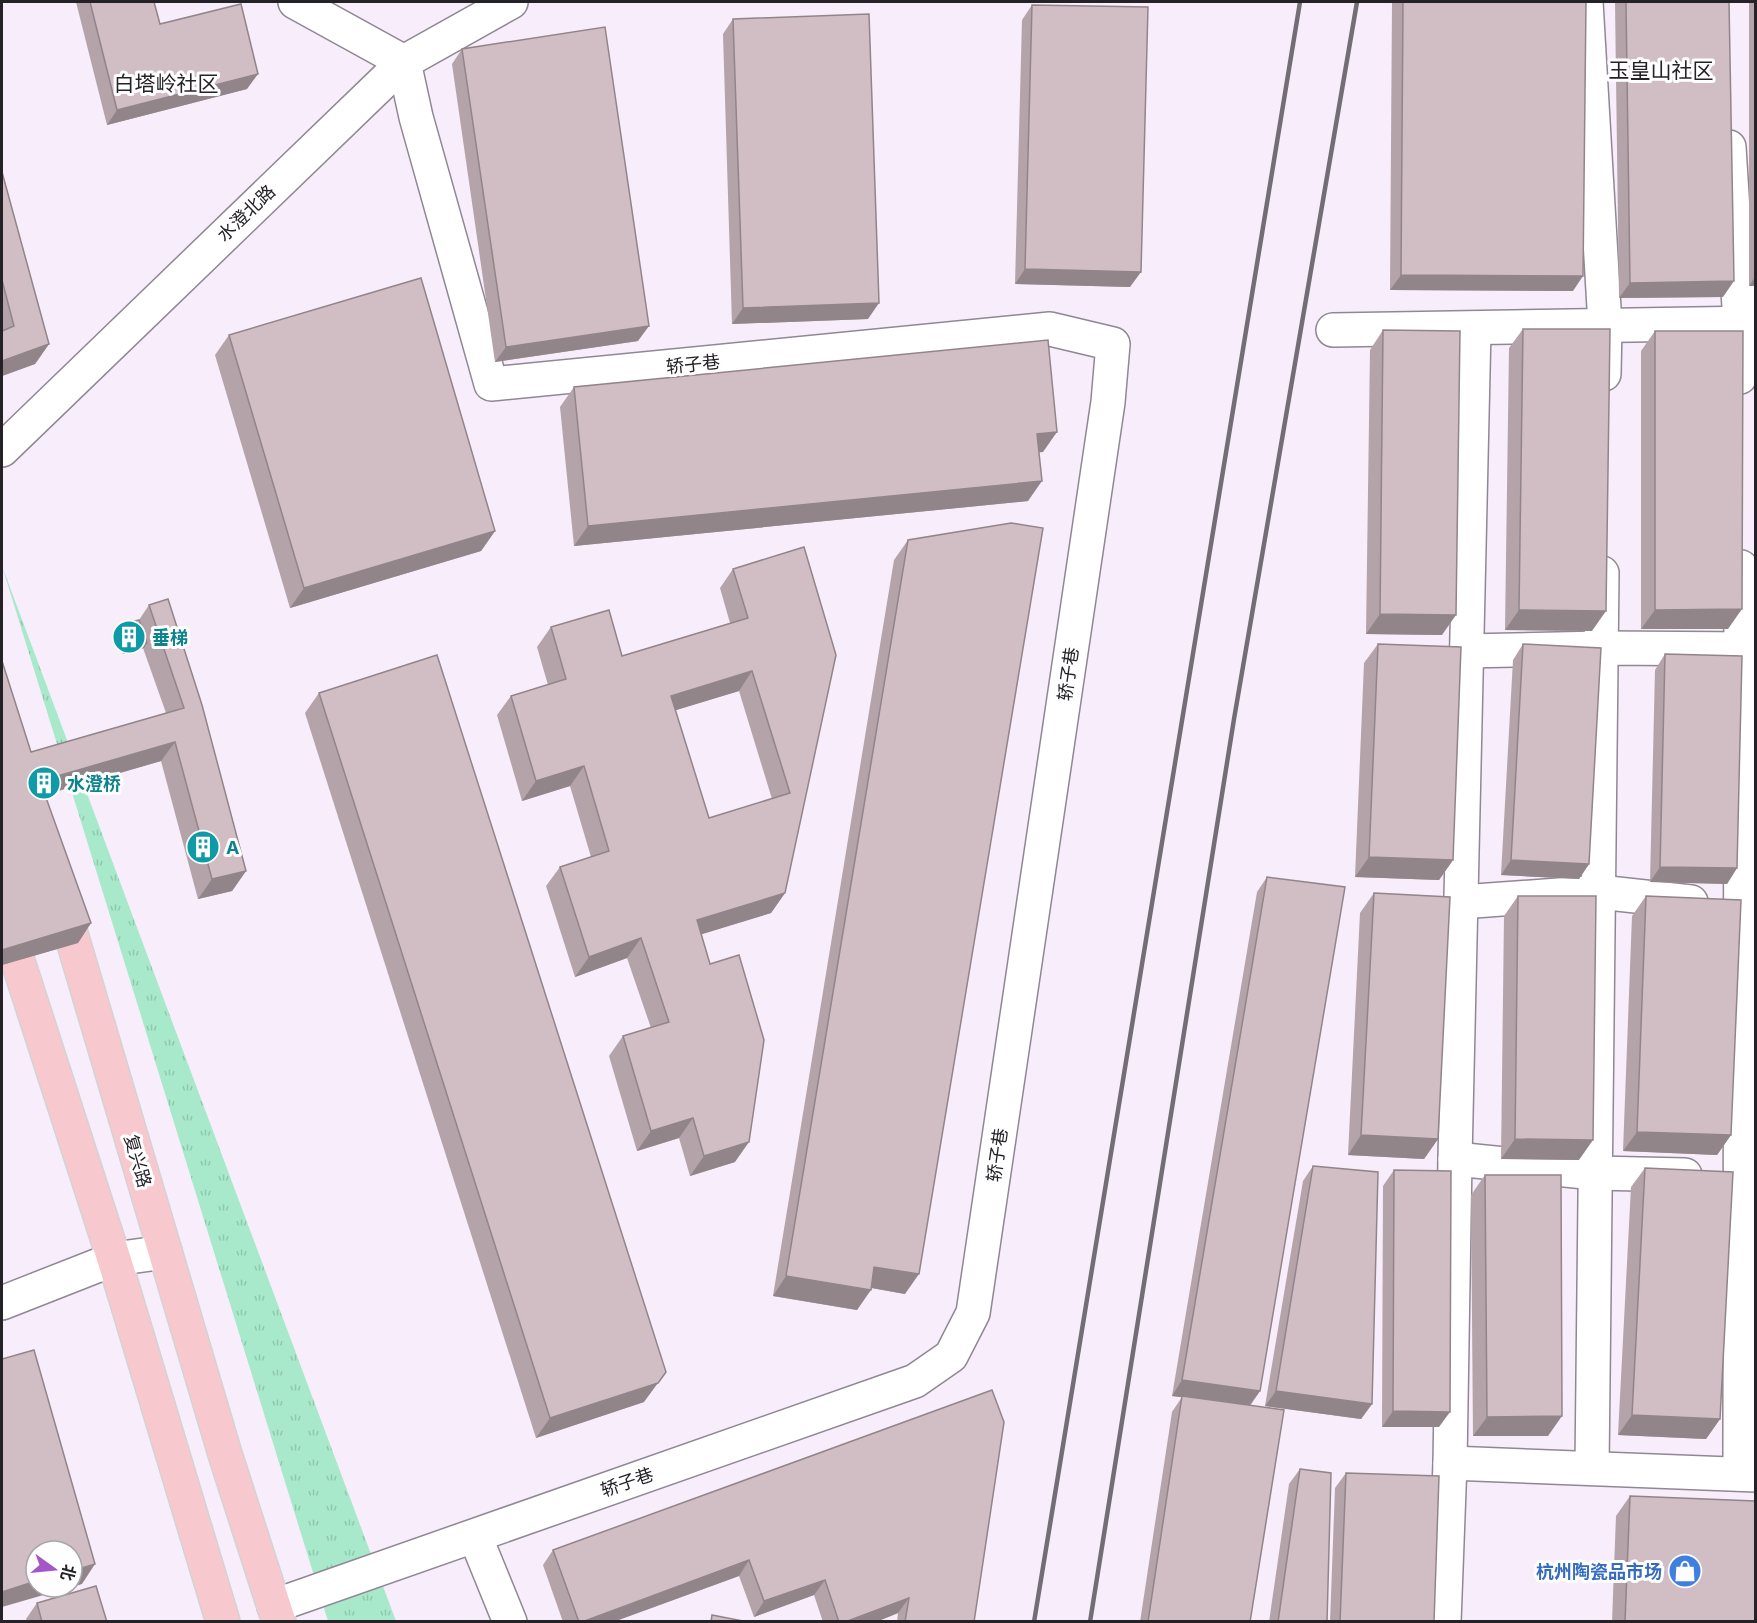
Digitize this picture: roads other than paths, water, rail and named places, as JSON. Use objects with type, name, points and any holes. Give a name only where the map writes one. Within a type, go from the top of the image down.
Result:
[{"type":"main road","name":"复兴路","points":[[51,868],[225,1454],[277,1614]]},
{"type":"main road","points":[[2,912],[114,1259],[223,1622]]},
{"type":"street","points":[[295,2],[404,62]]},
{"type":"street","name":"水澄北路","points":[[2,450],[404,62],[511,2]]},
{"type":"street","points":[[1586,2],[1605,325],[1604,409]]},
{"type":"street","name":"轿子巷","points":[[277,1614],[475,1536],[915,1381],[951,1356],[974,1313],[1108,402],[1113,344],[1050,329],[491,384],[416,117],[404,62]]},
{"type":"street","points":[[1728,120],[1748,323],[1740,404]]},
{"type":"street","points":[[1333,330],[1748,323]]},
{"type":"street","points":[[1444,1622],[1450,1463],[1474,328]]},
{"type":"street","points":[[1450,1463],[1748,1474],[1748,649],[1740,532]]},
{"type":"street","points":[[1592,1468],[1602,540]]},
{"type":"street","points":[[1466,651],[1601,648],[1748,649]]},
{"type":"street","points":[[1461,902],[1599,892],[1748,907]]},
{"type":"street","points":[[1455,1159],[1595,1173],[1748,1176]]},
{"type":"street","points":[[2,1303],[114,1259],[165,1252]]},
{"type":"street","points":[[475,1536],[510,1622]]},
{"type":"railway","points":[[1034,1622],[1300,2]]},
{"type":"railway","points":[[1090,1622],[1234,719],[1357,2]]},
{"type":"place","name":"垂梯","points":[[129,637]]},
{"type":"place","name":"水澄桥","points":[[44,783]]},
{"type":"place","name":"A","points":[[203,847]]},
{"type":"place","name":"杭州陶瓷品市场","points":[[1685,1571]]},
{"type":"district","name":"玉皇山社区","points":[[1661,70]]},
{"type":"district","name":"白塔岭社区","points":[[166,83]]}]
